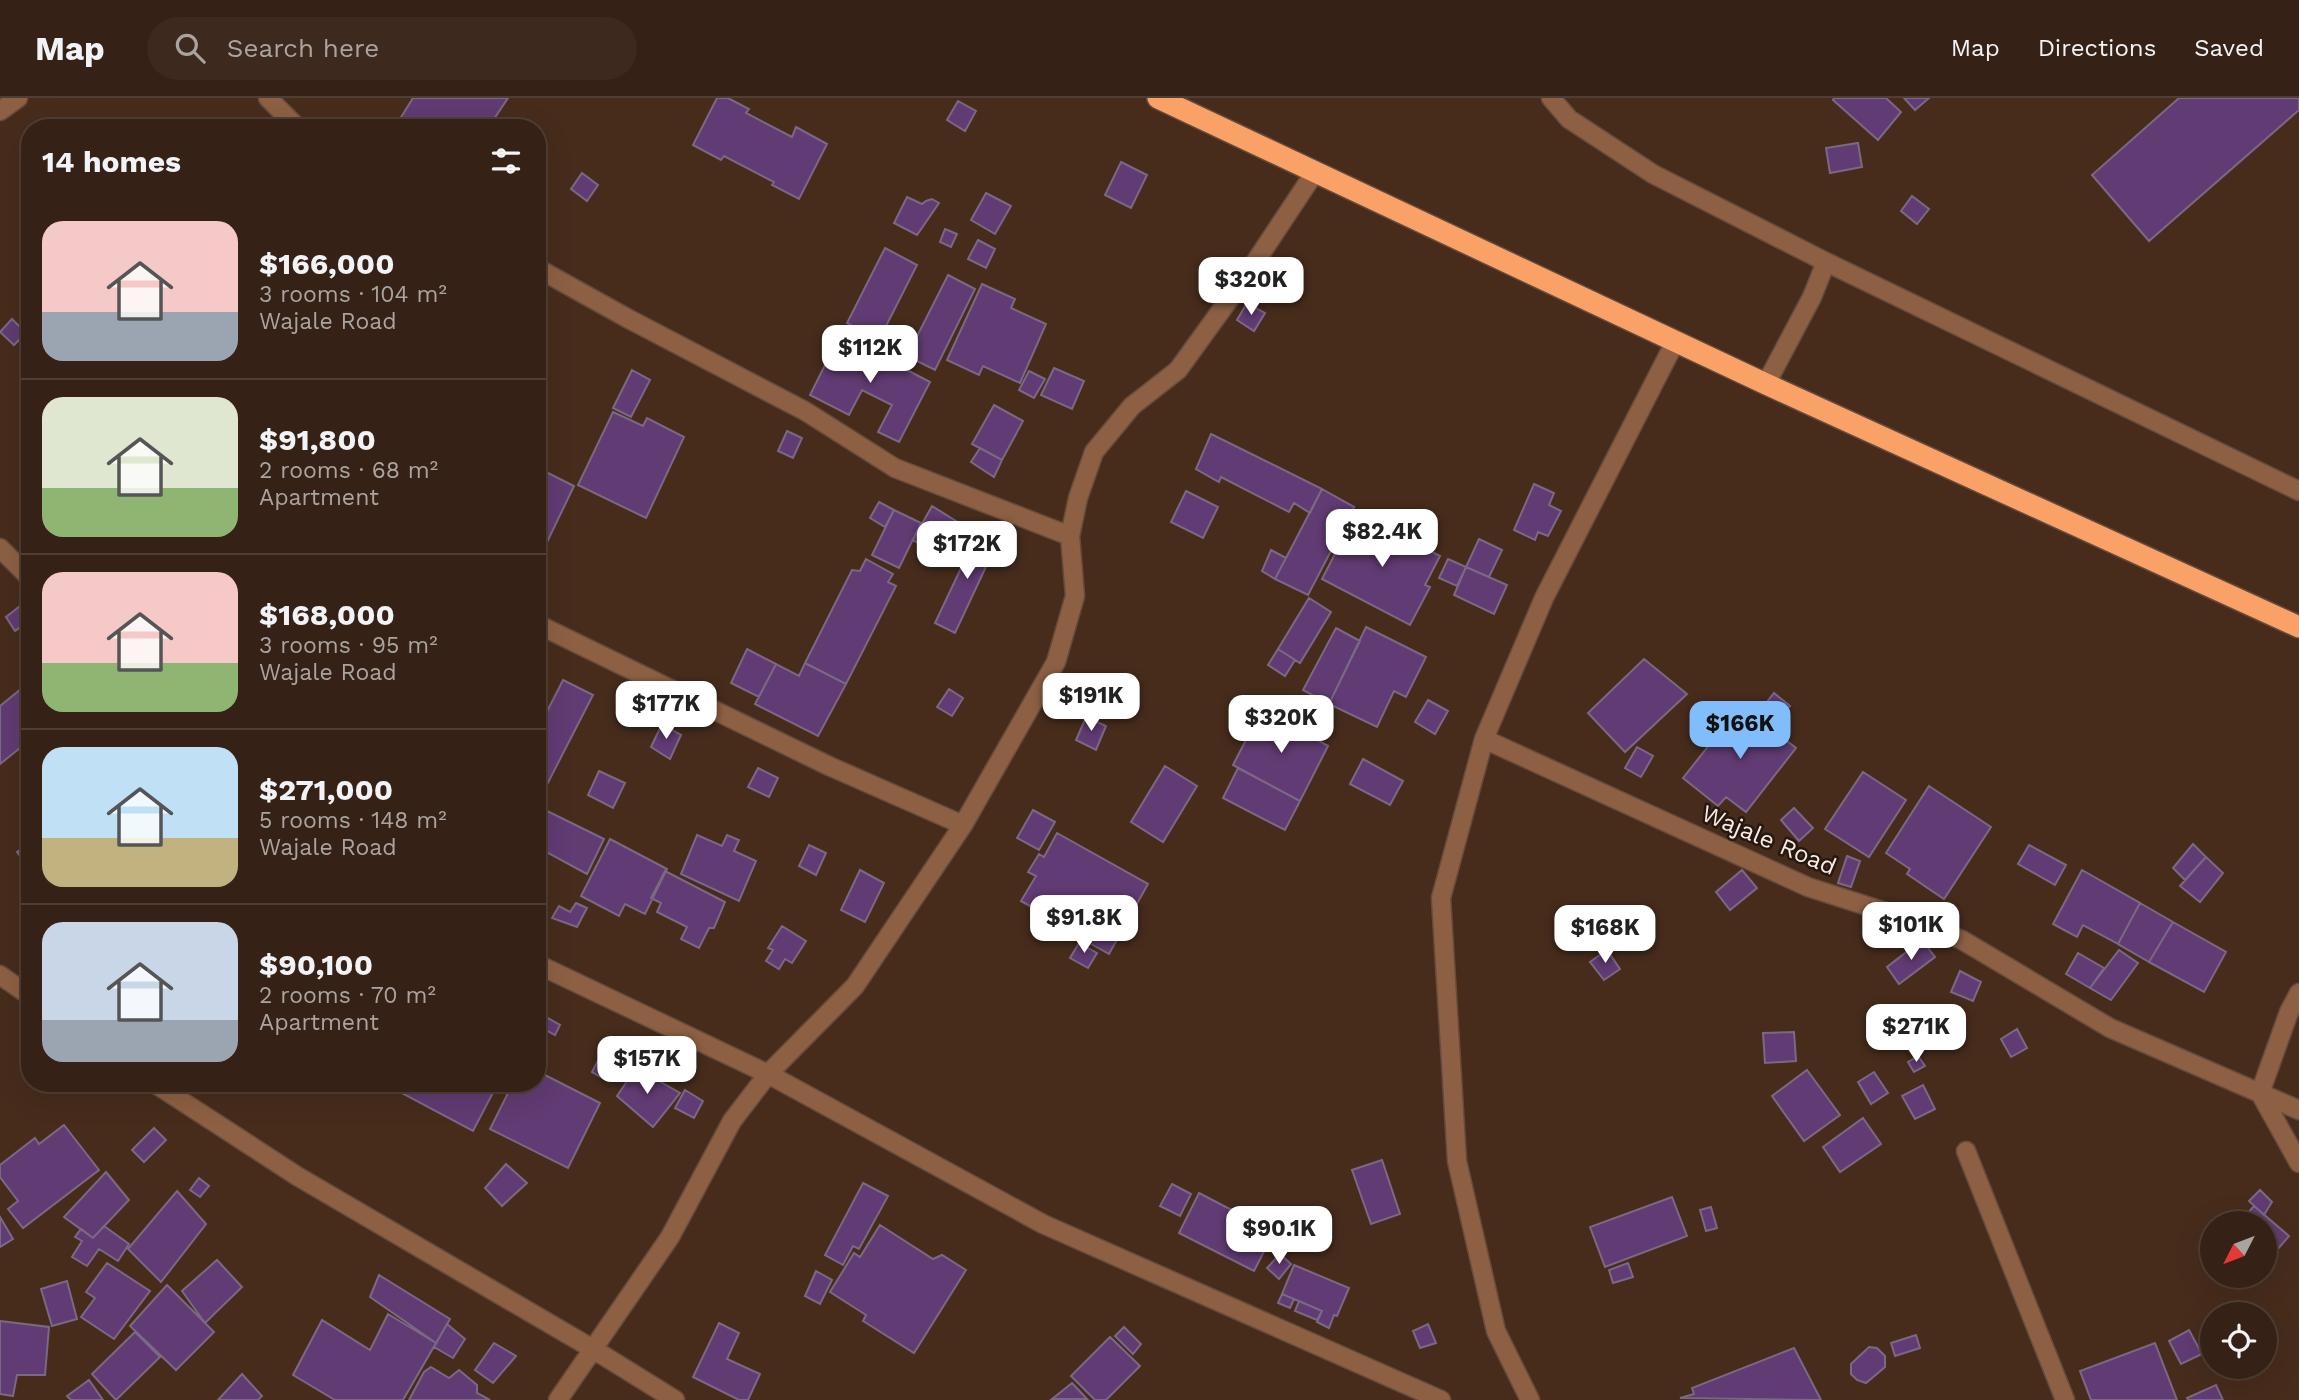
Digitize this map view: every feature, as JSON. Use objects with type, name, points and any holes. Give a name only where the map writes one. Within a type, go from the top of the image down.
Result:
[{"type":"highway","points":[[1158,98],[1675,342],[2299,627]]},
{"type":"street","points":[[0,111],[18,98]]},
{"type":"street","points":[[268,98],[289,119]]},
{"type":"street","points":[[1551,98],[1569,119],[1653,174],[1826,262],[2299,491]]},
{"type":"street","points":[[558,1400],[670,1237],[732,1121],[768,1074],[855,986],[963,825],[1056,662],[1076,596],[1070,536],[1077,498],[1094,452],[1132,406],[1178,370],[1246,276],[1315,172]]},
{"type":"street","points":[[1766,384],[1812,297],[1826,262]]},
{"type":"street","points":[[546,273],[805,411],[895,468],[1070,536]]},
{"type":"street","points":[[1530,1400],[1496,1331],[1457,1161],[1441,898],[1485,739],[1544,598],[1675,342]]},
{"type":"street","points":[[0,548],[21,569]]},
{"type":"street","points":[[546,628],[829,766],[963,825]]},
{"type":"street","name":"Wajale Road","points":[[1485,739],[1808,887],[1917,922],[1962,940],[2110,1028],[2299,1110]]},
{"type":"street","points":[[546,968],[768,1074],[1043,1224],[1441,1400]]},
{"type":"street","points":[[0,975],[21,990]]},
{"type":"street","points":[[2299,993],[2289,1012],[2260,1093],[2299,1163]]},
{"type":"street","points":[[168,1092],[297,1176],[675,1400]]},
{"type":"street","points":[[1966,1152],[2065,1400]]},
{"type":"building","points":[[413,98],[508,98],[494,119],[400,119]]},
{"type":"building","points":[[717,98],[728,98],[749,109],[746,113],[792,137],[796,127],[827,144],[799,199],[772,185],[774,182],[724,156],[721,160],[693,145]]},
{"type":"building","points":[[1886,98],[1901,112],[1878,140],[1833,100]]},
{"type":"building","points":[[1904,98],[1929,98],[1915,110]]},
{"type":"building","points":[[2179,98],[2299,98],[2299,110],[2149,241],[2092,175]]},
{"type":"building","points":[[958,101],[976,111],[965,131],[947,120]]},
{"type":"building","points":[[1858,143],[1862,167],[1830,173],[1826,148]]},
{"type":"building","points":[[1121,162],[1147,175],[1131,208],[1105,195]]},
{"type":"building","points":[[582,173],[598,185],[587,201],[571,189]]},
{"type":"building","points":[[986,193],[1011,206],[995,234],[971,220]]},
{"type":"building","points":[[1912,196],[1929,209],[1917,224],[1901,211]]},
{"type":"building","points":[[907,197],[922,204],[932,199],[939,203],[917,235],[894,223]]},
{"type":"building","points":[[945,229],[957,234],[951,247],[940,242]]},
{"type":"building","points":[[978,240],[995,249],[986,268],[968,259]]},
{"type":"building","points":[[885,248],[917,265],[879,340],[847,323]]},
{"type":"building","points":[[948,275],[975,289],[935,370],[907,356]]},
{"type":"building","points":[[982,284],[1015,299],[1011,308],[1046,324],[1020,383],[983,366],[979,375],[947,360]]},
{"type":"building","points":[[1247,303],[1265,313],[1254,331],[1237,320]]},
{"type":"building","points":[[12,319],[21,328],[21,338],[14,345],[0,332]]},
{"type":"building","points":[[840,335],[930,382],[899,442],[878,432],[892,405],[862,390],[849,415],[810,395]]},
{"type":"building","points":[[1054,368],[1084,381],[1072,409],[1041,395]]},
{"type":"building","points":[[632,370],[650,380],[631,417],[613,408]]},
{"type":"building","points":[[1029,371],[1045,379],[1034,398],[1019,390]]},
{"type":"building","points":[[994,405],[1023,421],[1002,460],[972,444]]},
{"type":"building","points":[[613,412],[643,426],[647,418],[684,437],[646,518],[578,485]]},
{"type":"building","points":[[787,431],[802,438],[793,458],[778,451]]},
{"type":"building","points":[[1211,434],[1322,489],[1310,513],[1294,503],[1289,512],[1221,477],[1219,482],[1196,469]]},
{"type":"building","points":[[980,448],[1002,460],[994,477],[971,462]]},
{"type":"building","points":[[546,472],[574,486],[546,544]]},
{"type":"building","points":[[1534,484],[1554,493],[1549,505],[1561,511],[1548,536],[1538,532],[1535,540],[1514,530]]},
{"type":"building","points":[[1322,489],[1354,507],[1308,595],[1275,579]]},
{"type":"building","points":[[1186,491],[1218,507],[1203,538],[1171,522]]},
{"type":"building","points":[[879,502],[894,510],[885,527],[870,518]]},
{"type":"building","points":[[932,506],[964,526],[944,559],[913,540]]},
{"type":"building","points":[[894,510],[921,523],[899,568],[872,555]]},
{"type":"building","points":[[1356,513],[1440,556],[1425,585],[1430,587],[1410,625],[1322,579]]},
{"type":"building","points":[[979,530],[999,539],[955,633],[935,623]]},
{"type":"building","points":[[1479,539],[1502,550],[1489,577],[1466,567]]},
{"type":"building","points":[[1271,550],[1286,558],[1275,579],[1262,571]]},
{"type":"building","points":[[866,559],[893,574],[888,582],[896,586],[846,684],[805,663],[852,570],[860,571]]},
{"type":"building","points":[[1448,559],[1466,567],[1457,586],[1439,578]]},
{"type":"building","points":[[1466,567],[1507,585],[1494,614],[1454,595]]},
{"type":"building","points":[[1309,598],[1331,612],[1300,663],[1278,649]]},
{"type":"building","points":[[21,607],[21,627],[15,631],[6,617]]},
{"type":"building","points":[[1366,627],[1426,657],[1406,697],[1394,691],[1377,727],[1329,704]]},
{"type":"building","points":[[1336,628],[1360,641],[1329,704],[1303,690]]},
{"type":"building","points":[[747,649],[776,664],[759,697],[731,683]]},
{"type":"building","points":[[1278,649],[1295,660],[1285,676],[1268,665]]},
{"type":"building","points":[[1644,659],[1687,694],[1625,752],[1588,713]]},
{"type":"building","points":[[805,663],[846,684],[818,736],[755,704],[776,664],[799,676]]},
{"type":"building","points":[[563,680],[593,695],[546,786],[546,713]]},
{"type":"building","points":[[21,689],[21,747],[0,764],[0,706]]},
{"type":"building","points":[[949,689],[963,698],[952,716],[937,707]]},
{"type":"building","points":[[1774,693],[1790,706],[1776,723],[1760,711]]},
{"type":"building","points":[[1428,700],[1448,711],[1435,734],[1415,722]]},
{"type":"building","points":[[1741,705],[1796,748],[1746,812],[1726,797],[1718,806],[1683,778]]},
{"type":"building","points":[[1262,709],[1328,746],[1300,801],[1233,765]]},
{"type":"building","points":[[1086,717],[1106,726],[1096,750],[1076,740]]},
{"type":"building","points":[[662,724],[681,735],[670,759],[651,747]]},
{"type":"building","points":[[1637,747],[1653,756],[1641,777],[1625,768]]},
{"type":"building","points":[[1363,759],[1403,781],[1390,805],[1350,784]]},
{"type":"building","points":[[1165,766],[1197,786],[1163,842],[1131,822]]},
{"type":"building","points":[[758,768],[778,778],[769,797],[748,787]]},
{"type":"building","points":[[1238,768],[1300,801],[1285,830],[1223,798]]},
{"type":"building","points":[[599,771],[625,783],[613,808],[588,795]]},
{"type":"building","points":[[1863,772],[1906,800],[1869,857],[1825,829]]},
{"type":"building","points":[[1929,786],[1991,827],[1944,899],[1907,874],[1910,869],[1886,853]]},
{"type":"building","points":[[1794,808],[1813,828],[1799,841],[1781,820]]},
{"type":"building","points":[[546,810],[604,839],[587,874],[546,852]]},
{"type":"building","points":[[1033,810],[1055,822],[1039,850],[1017,838]]},
{"type":"building","points":[[1057,833],[1148,884],[1109,954],[1068,931],[1070,928],[1021,901],[1036,876],[1028,872],[1039,854],[1044,857]]},
{"type":"building","points":[[697,835],[722,846],[727,835],[739,840],[734,851],[756,861],[739,901],[681,874]]},
{"type":"building","points":[[610,839],[667,869],[645,914],[625,904],[619,916],[581,896]]},
{"type":"building","points":[[2193,844],[2206,857],[2185,880],[2173,868]]},
{"type":"building","points":[[809,845],[826,853],[816,875],[799,866]]},
{"type":"building","points":[[2029,845],[2066,865],[2055,885],[2018,864]]},
{"type":"building","points":[[1847,856],[1860,861],[1851,887],[1838,883]]},
{"type":"building","points":[[2206,857],[2223,873],[2200,902],[2180,886]]},
{"type":"building","points":[[860,870],[884,883],[865,922],[841,910]]},
{"type":"building","points":[[1742,870],[1757,888],[1730,910],[1716,892]]},
{"type":"building","points":[[2082,870],[2140,903],[2118,944],[2083,925],[2077,937],[2053,924]]},
{"type":"building","points":[[665,871],[725,902],[714,928],[709,928],[699,948],[681,939],[687,927],[657,912],[661,903],[651,898]]},
{"type":"building","points":[[576,903],[587,908],[577,927],[552,918],[559,906],[570,912]]},
{"type":"building","points":[[2140,903],[2173,922],[2149,962],[2118,944]]},
{"type":"building","points":[[2173,922],[2226,952],[2204,992],[2149,962]]},
{"type":"building","points":[[782,926],[806,941],[792,963],[785,959],[779,969],[766,961],[773,950],[768,948]]},
{"type":"building","points":[[1922,940],[1935,957],[1899,984],[1887,967]]},
{"type":"building","points":[[1079,943],[1097,953],[1088,968],[1070,958]]},
{"type":"building","points":[[1607,950],[1620,969],[1604,980],[1590,962]]},
{"type":"building","points":[[2119,950],[2138,963],[2111,1000],[2090,988]]},
{"type":"building","points":[[2078,953],[2104,968],[2090,988],[2066,974]]},
{"type":"building","points":[[1960,971],[1981,982],[1973,1001],[1951,992]]},
{"type":"building","points":[[546,1017],[560,1025],[555,1035],[546,1030]]},
{"type":"building","points":[[2017,1029],[2027,1048],[2011,1057],[2001,1039]]},
{"type":"building","points":[[1794,1032],[1796,1061],[1765,1063],[1763,1033]]},
{"type":"building","points":[[604,1049],[620,1057],[608,1081],[592,1072]]},
{"type":"building","points":[[1918,1056],[1925,1066],[1914,1072],[1908,1062]]},
{"type":"building","points":[[636,1068],[680,1093],[653,1127],[617,1096]]},
{"type":"building","points":[[1807,1070],[1840,1115],[1804,1141],[1772,1096]]},
{"type":"building","points":[[1874,1072],[1888,1093],[1871,1104],[1858,1082]]},
{"type":"building","points":[[546,1076],[600,1103],[568,1168],[490,1129],[508,1092],[546,1092]]},
{"type":"building","points":[[1923,1085],[1935,1109],[1915,1119],[1902,1096]]},
{"type":"building","points":[[685,1090],[703,1101],[694,1118],[675,1108]]},
{"type":"building","points":[[400,1092],[493,1092],[473,1131]]},
{"type":"building","points":[[1863,1118],[1881,1144],[1840,1172],[1823,1147]]},
{"type":"building","points":[[64,1125],[99,1170],[23,1228],[8,1209],[18,1201],[0,1177],[0,1165],[35,1138],[39,1144]]},
{"type":"building","points":[[154,1128],[166,1140],[144,1162],[132,1150]]},
{"type":"building","points":[[1382,1160],[1400,1214],[1371,1224],[1352,1170]]},
{"type":"building","points":[[506,1164],[527,1183],[502,1206],[485,1188]]},
{"type":"building","points":[[106,1172],[129,1200],[93,1238],[64,1217]]},
{"type":"building","points":[[199,1178],[209,1186],[200,1197],[190,1190]]},
{"type":"building","points":[[863,1183],[888,1196],[859,1249],[853,1246],[843,1265],[825,1255]]},
{"type":"building","points":[[1172,1184],[1191,1194],[1180,1216],[1160,1206]]},
{"type":"building","points":[[2260,1190],[2272,1202],[2266,1211],[2260,1211],[2249,1201]]},
{"type":"building","points":[[177,1191],[206,1224],[161,1282],[128,1249]]},
{"type":"building","points":[[1199,1193],[1274,1232],[1254,1271],[1179,1233]]},
{"type":"building","points":[[1672,1197],[1687,1236],[1605,1267],[1590,1227]]},
{"type":"building","points":[[1711,1207],[1717,1228],[1706,1231],[1700,1210]]},
{"type":"building","points":[[0,1217],[13,1239],[0,1247]]},
{"type":"building","points":[[880,1225],[933,1259],[942,1255],[966,1270],[914,1353],[863,1321],[866,1315],[830,1292],[854,1253],[860,1257]]},
{"type":"building","points":[[104,1226],[129,1244],[118,1261],[99,1249],[87,1266],[72,1257],[82,1241],[75,1237],[81,1229],[93,1238]]},
{"type":"building","points":[[2277,1226],[2289,1236],[2277,1250]]},
{"type":"building","points":[[1280,1254],[1291,1264],[1279,1279],[1267,1268]]},
{"type":"building","points":[[217,1260],[242,1287],[205,1323],[182,1291]]},
{"type":"building","points":[[107,1263],[150,1291],[114,1339],[81,1317],[95,1298],[86,1292]]},
{"type":"building","points":[[1628,1263],[1633,1277],[1613,1283],[1609,1270]]},
{"type":"building","points":[[1294,1265],[1349,1288],[1329,1328],[1317,1322],[1322,1311],[1282,1294]]},
{"type":"building","points":[[816,1271],[832,1280],[820,1304],[805,1296]]},
{"type":"building","points":[[379,1275],[450,1319],[436,1343],[370,1297]]},
{"type":"building","points":[[67,1281],[77,1319],[52,1326],[41,1289]]},
{"type":"building","points":[[167,1285],[214,1332],[176,1370],[130,1326]]},
{"type":"building","points":[[1282,1294],[1294,1299],[1290,1308],[1278,1303]]},
{"type":"building","points":[[1299,1301],[1322,1311],[1317,1320],[1295,1311]]},
{"type":"building","points":[[388,1314],[436,1343],[403,1400],[335,1400],[293,1375],[322,1320],[370,1350]]},
{"type":"building","points":[[0,1321],[49,1327],[45,1375],[17,1375],[13,1396],[0,1394]]},
{"type":"building","points":[[719,1323],[739,1333],[727,1359],[760,1374],[748,1400],[739,1400],[693,1377]]},
{"type":"building","points":[[447,1324],[465,1339],[453,1358],[434,1347]]},
{"type":"building","points":[[1428,1324],[1436,1343],[1420,1348],[1413,1331]]},
{"type":"building","points":[[1124,1327],[1141,1344],[1133,1354],[1115,1336]]},
{"type":"building","points":[[2189,1330],[2200,1355],[2181,1364],[2169,1341]]},
{"type":"building","points":[[135,1332],[160,1357],[116,1400],[92,1374]]},
{"type":"building","points":[[1916,1335],[1920,1348],[1895,1356],[1891,1343]]},
{"type":"building","points":[[1110,1337],[1140,1366],[1106,1400],[1095,1400],[1071,1376]]},
{"type":"building","points":[[494,1343],[516,1356],[493,1383],[475,1370]]},
{"type":"building","points":[[2155,1343],[2177,1400],[2091,1400],[2080,1371]]},
{"type":"building","points":[[1869,1347],[1877,1348],[1885,1356],[1885,1367],[1866,1383],[1851,1374],[1851,1364]]},
{"type":"building","points":[[1794,1348],[1821,1400],[1680,1398],[1694,1394],[1692,1388]]},
{"type":"building","points":[[431,1367],[449,1378],[459,1370],[477,1385],[477,1393],[490,1400],[409,1400],[424,1372]]},
{"type":"building","points":[[242,1374],[262,1396],[258,1400],[218,1400]]},
{"type":"building","points":[[89,1380],[103,1400],[71,1400],[67,1396]]},
{"type":"building","points":[[1072,1383],[1087,1399],[1052,1399]]},
{"type":"building","points":[[2216,1385],[2223,1400],[2187,1398]]}]
